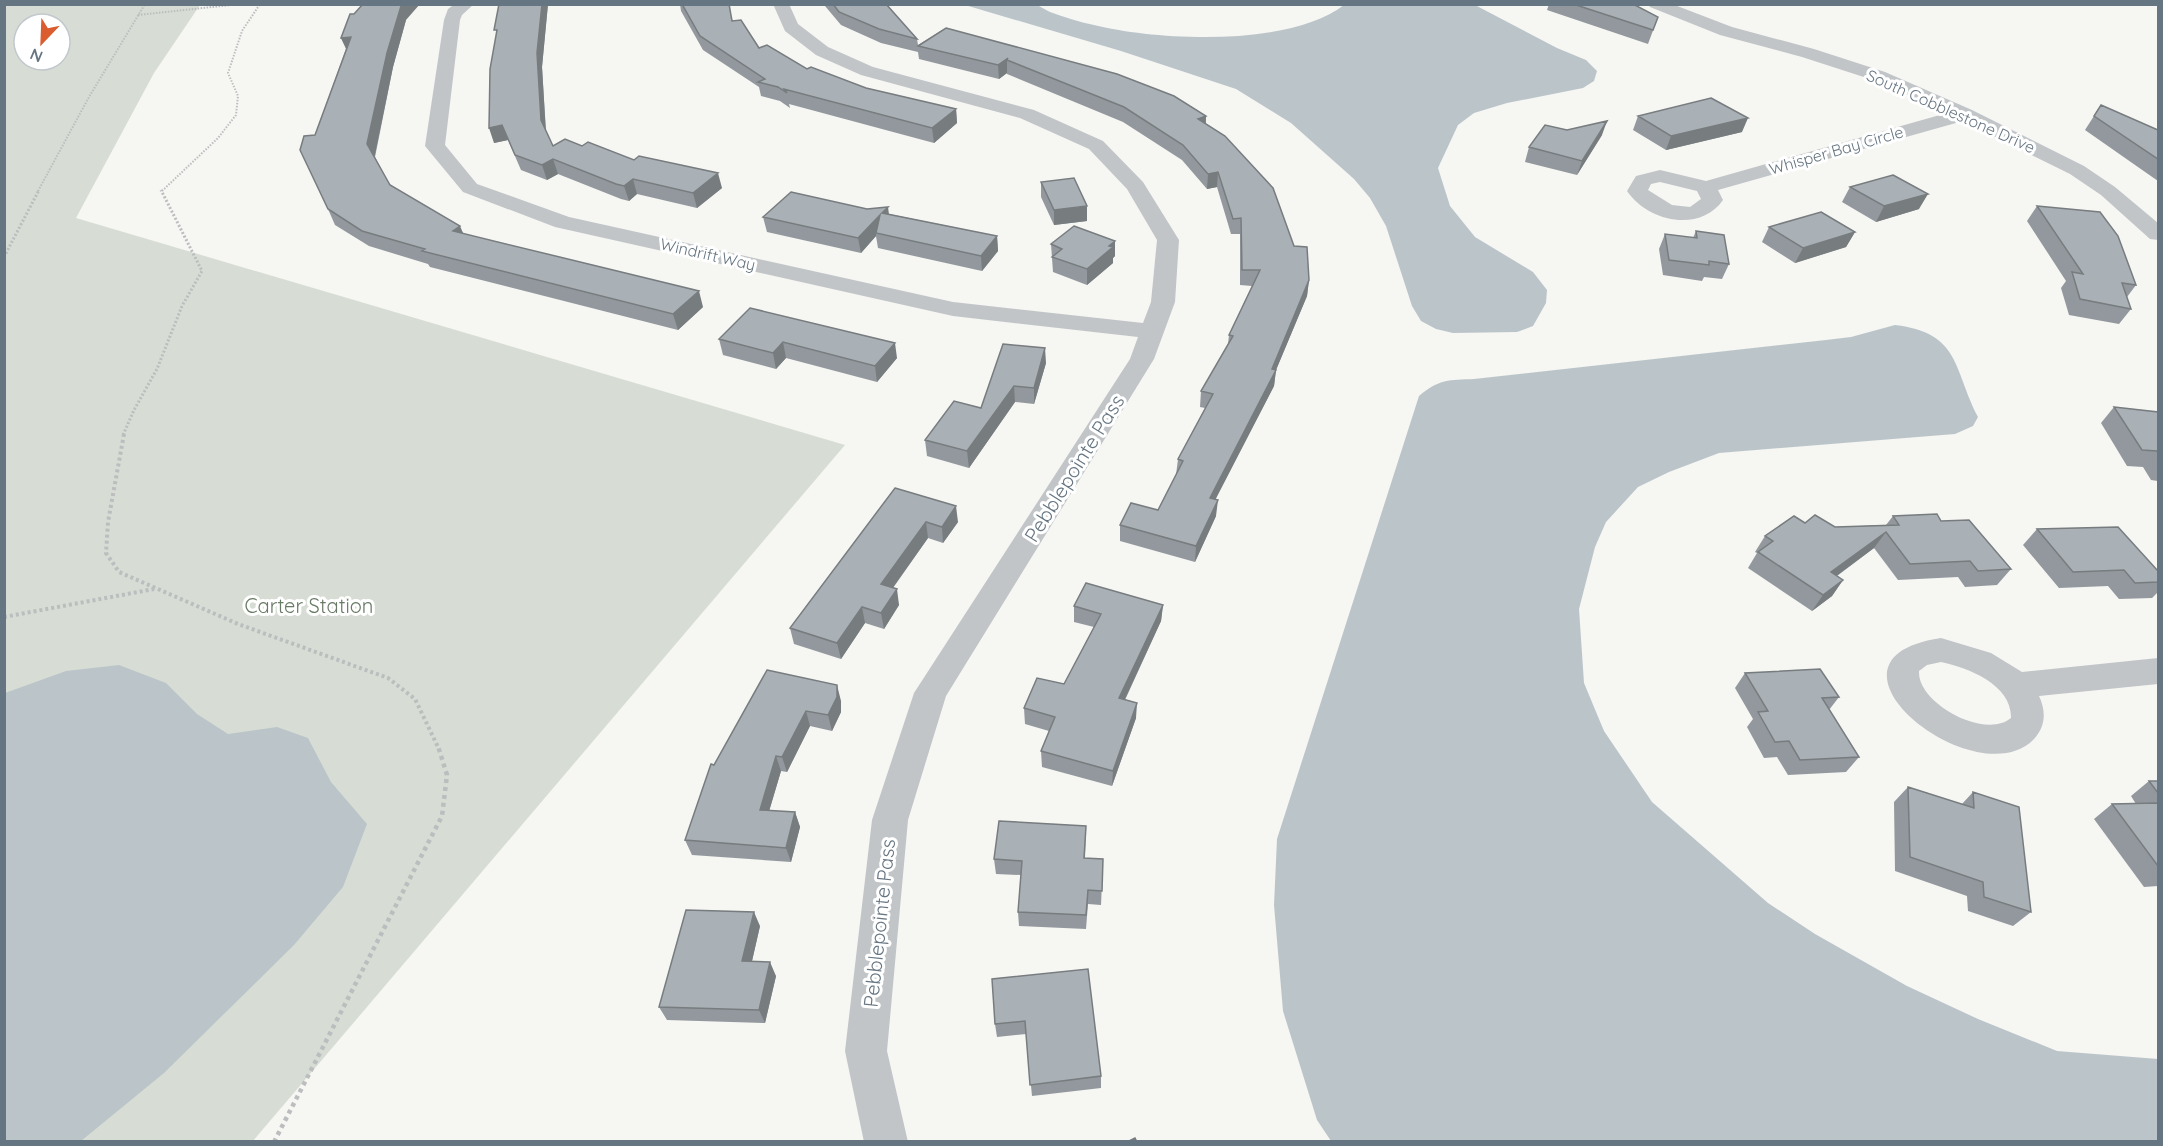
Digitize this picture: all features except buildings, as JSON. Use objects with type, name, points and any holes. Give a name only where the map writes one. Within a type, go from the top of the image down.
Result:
[{"type":"street","name":"Windrift Way","points":[[466,4],[454,13],[452,20],[435,146],[470,188],[563,222],[953,309],[1153,331]]},
{"type":"street","name":"Pebblepointe Pass","points":[[781,4],[791,27],[822,51],[867,71],[1027,114],[1096,145],[1136,186],[1168,240],[1164,302],[1142,359],[930,693],[890,820],[866,1051],[886,1142]]},
{"type":"street","name":"South Cobblestone Drive","points":[[1656,4],[1726,31],[1808,52],[1880,76],[1965,114],[2077,170],[2108,191],[2158,234]]},
{"type":"street","name":"Whisper Bay Circle","points":[[1707,187],[1965,114]]},
{"type":"street","points":[[2014,686],[2158,671]]},
{"type":"path","points":[[4,257],[59,149],[145,4]]},
{"type":"path","points":[[138,15],[240,4]]},
{"type":"path","points":[[260,4],[242,31],[228,73],[235,86],[239,106],[230,124],[161,190],[202,271],[182,306],[157,369],[120,441],[108,522],[106,553],[119,572],[154,589],[238,624],[388,678],[415,699],[436,740],[447,775],[442,816],[274,1142]]},
{"type":"path","points":[[4,617],[154,589]]},
{"type":"green space","name":"Carter Station","points":[[5,5],[200,5],[154,73],[76,218],[845,445],[253,1141],[5,1142]]},
{"type":"shaded area","points":[[1034,4],[1077,21],[1121,30],[1153,35],[1223,37],[1291,28],[1320,19],[1344,5],[1475,5],[1557,48],[1586,60],[1597,71],[1594,81],[1583,88],[1507,103],[1474,113],[1458,125],[1438,168],[1450,206],[1475,237],[1533,272],[1547,290],[1546,303],[1533,326],[1517,332],[1453,333],[1436,329],[1421,321],[1412,306],[1386,226],[1370,198],[1354,179],[1291,123],[1236,89],[1121,51],[965,5]]},
{"type":"shaded area","points":[[1895,325],[1916,329],[1932,336],[1944,345],[1952,356],[1978,417],[1973,426],[1955,434],[1719,453],[1669,472],[1638,487],[1606,522],[1595,547],[1579,609],[1584,683],[1604,731],[1652,802],[1768,903],[1815,934],[1907,986],[1978,1019],[2057,1051],[2158,1059],[2158,1141],[1331,1141],[1317,1120],[1283,1011],[1274,905],[1277,839],[1419,396],[1439,383],[1451,380],[1851,337]]},
{"type":"shaded area","points":[[119,665],[166,683],[197,714],[228,734],[277,727],[308,738],[331,782],[367,824],[343,887],[294,945],[164,1073],[81,1141],[5,1141],[5,693],[66,671]]}]
